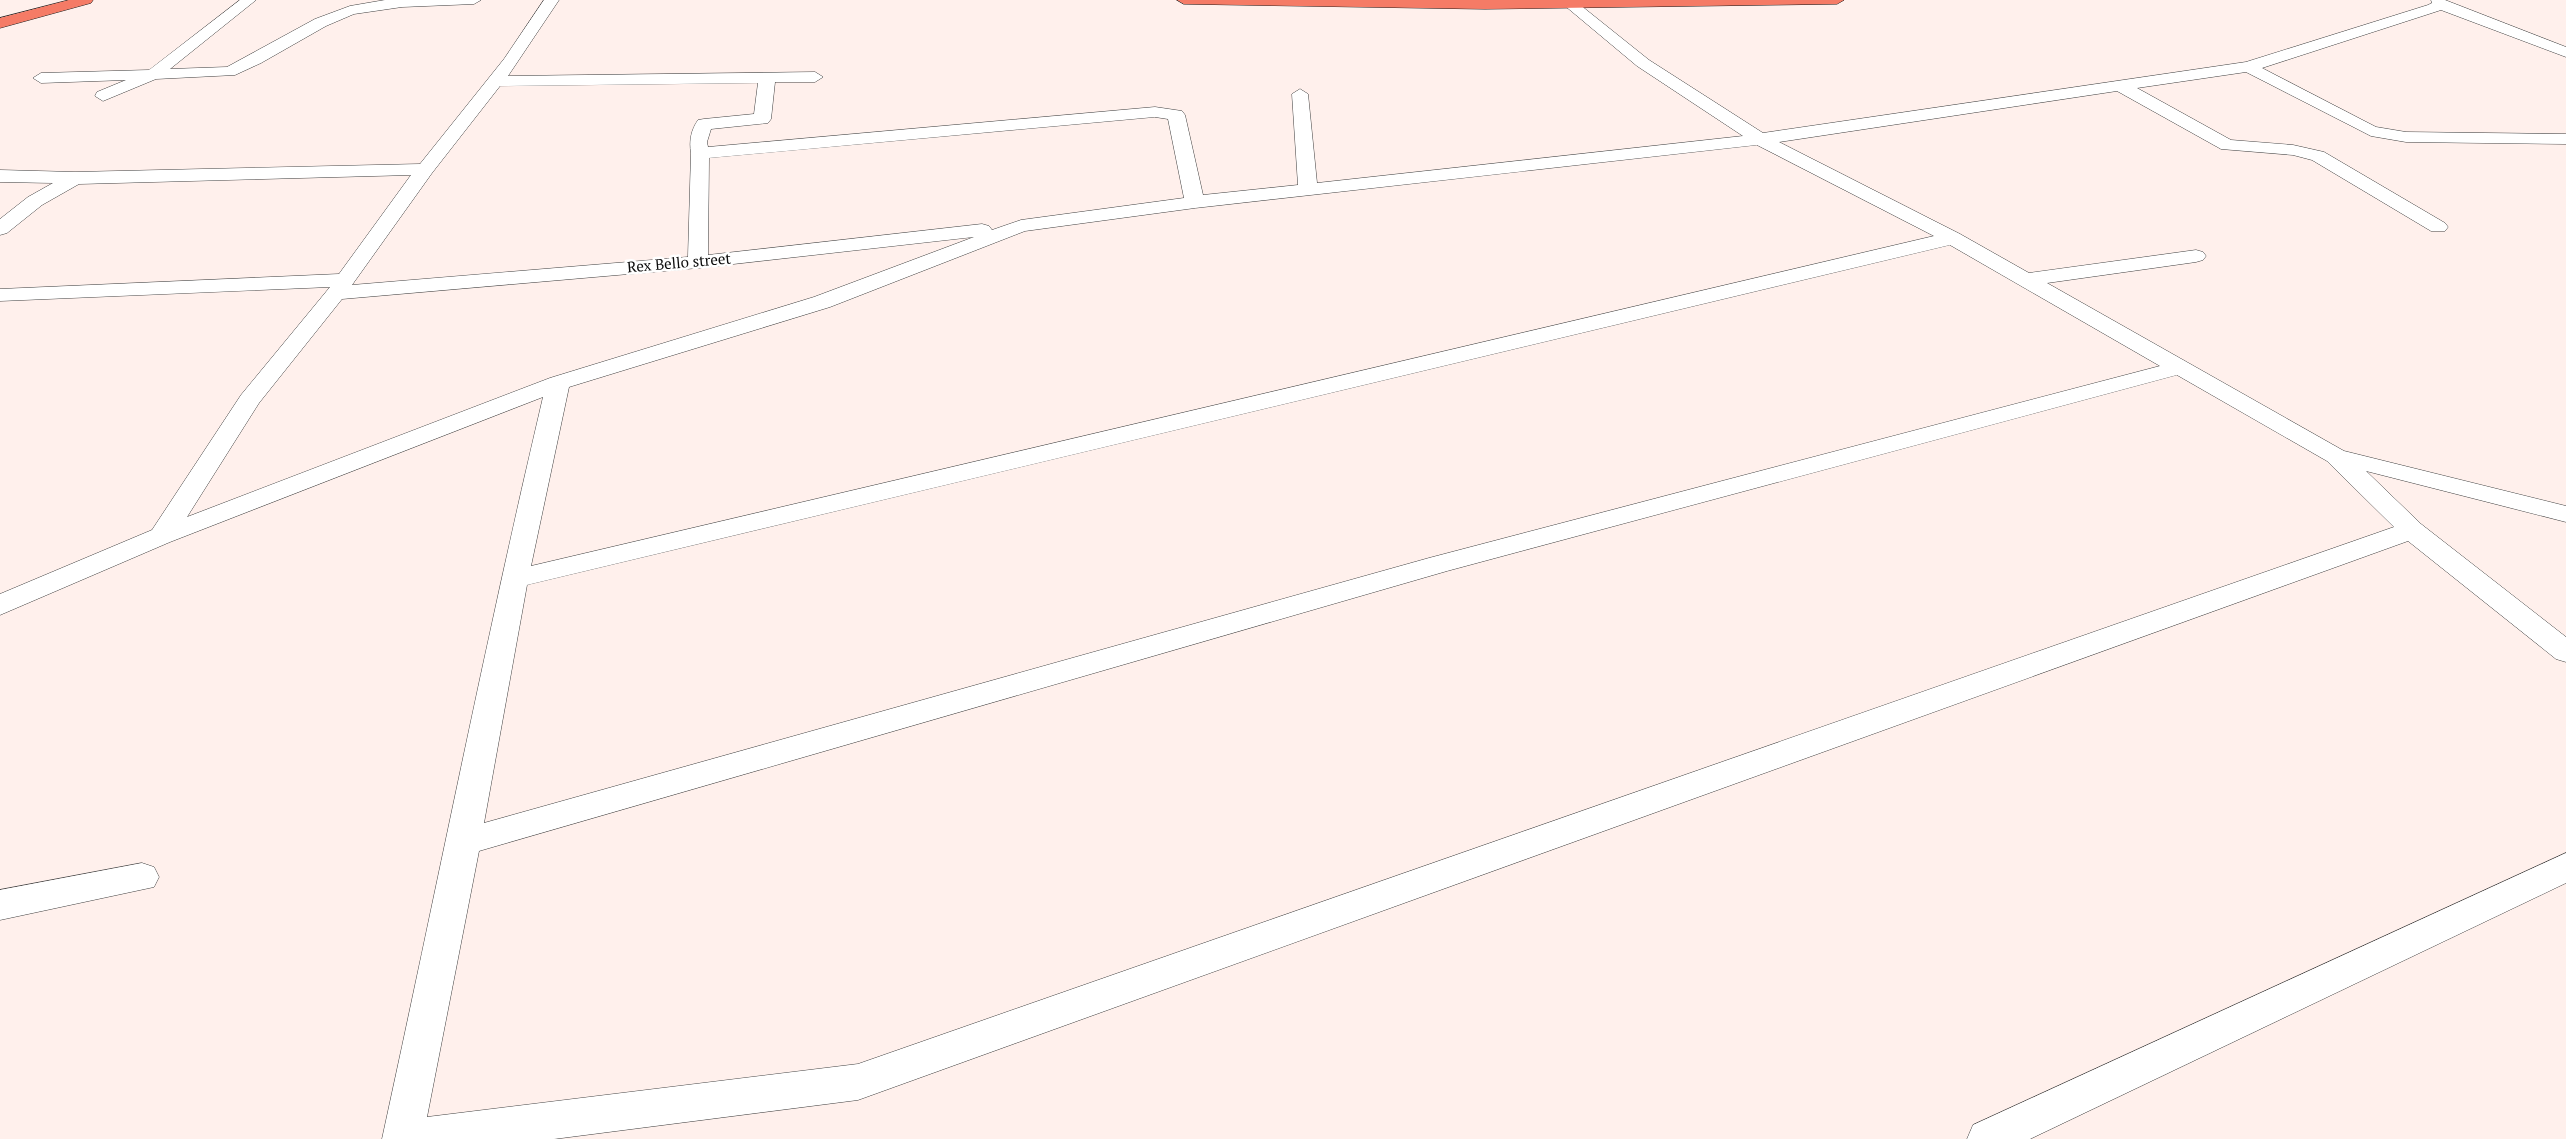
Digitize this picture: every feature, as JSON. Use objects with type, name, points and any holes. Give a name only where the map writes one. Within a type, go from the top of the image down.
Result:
[{"type":"main road","points":[[0,17],[66,0]]},
{"type":"main road","points":[[0,23],[86,0]]},
{"type":"main road","points":[[1184,0],[1387,5],[1837,0]]},
{"type":"street","points":[[102,96],[152,75],[249,0]]},
{"type":"street","points":[[41,78],[229,72],[246,66],[292,36],[352,9],[372,5],[474,0]]},
{"type":"street","points":[[161,536],[249,400],[340,286],[425,169],[495,81],[552,0]]},
{"type":"street","points":[[1567,2],[1643,63],[1760,139],[2028,279],[2178,368],[2335,456],[2412,530],[2566,652]]},
{"type":"street","points":[[0,605],[161,536],[558,383],[822,302],[1021,226],[1195,202],[1760,139],[2248,67],[2433,8],[2439,2],[2566,52]]},
{"type":"street","points":[[2248,67],[2371,131],[2385,135],[2563,141]]},
{"type":"street","points":[[495,81],[815,77]]},
{"type":"street","points":[[698,262],[700,154],[698,142],[704,124],[762,119],[767,79]]},
{"type":"street","points":[[2120,86],[2227,145],[2293,150],[2318,156],[2438,227]]},
{"type":"street","points":[[1300,94],[1308,190]]},
{"type":"street","points":[[700,154],[1155,112],[1176,115],[1195,202]]},
{"type":"street","points":[[0,176],[76,178],[425,169]]},
{"type":"street","points":[[0,229],[36,201],[76,178]]},
{"type":"street","name":"Rex Bello street","points":[[0,295],[340,286],[698,262],[1021,226]]},
{"type":"street","points":[[514,579],[1952,238]]},
{"type":"street","points":[[2028,279],[2196,256]]},
{"type":"street","points":[[464,842],[1438,564],[2178,368]]},
{"type":"street","points":[[558,383],[514,579],[464,842],[402,1139],[858,1082],[2412,530]]},
{"type":"street","points":[[2335,456],[2566,514]]},
{"type":"street","points":[[1987,1139],[2566,867]]},
{"type":"street","points":[[0,905],[142,877]]}]
